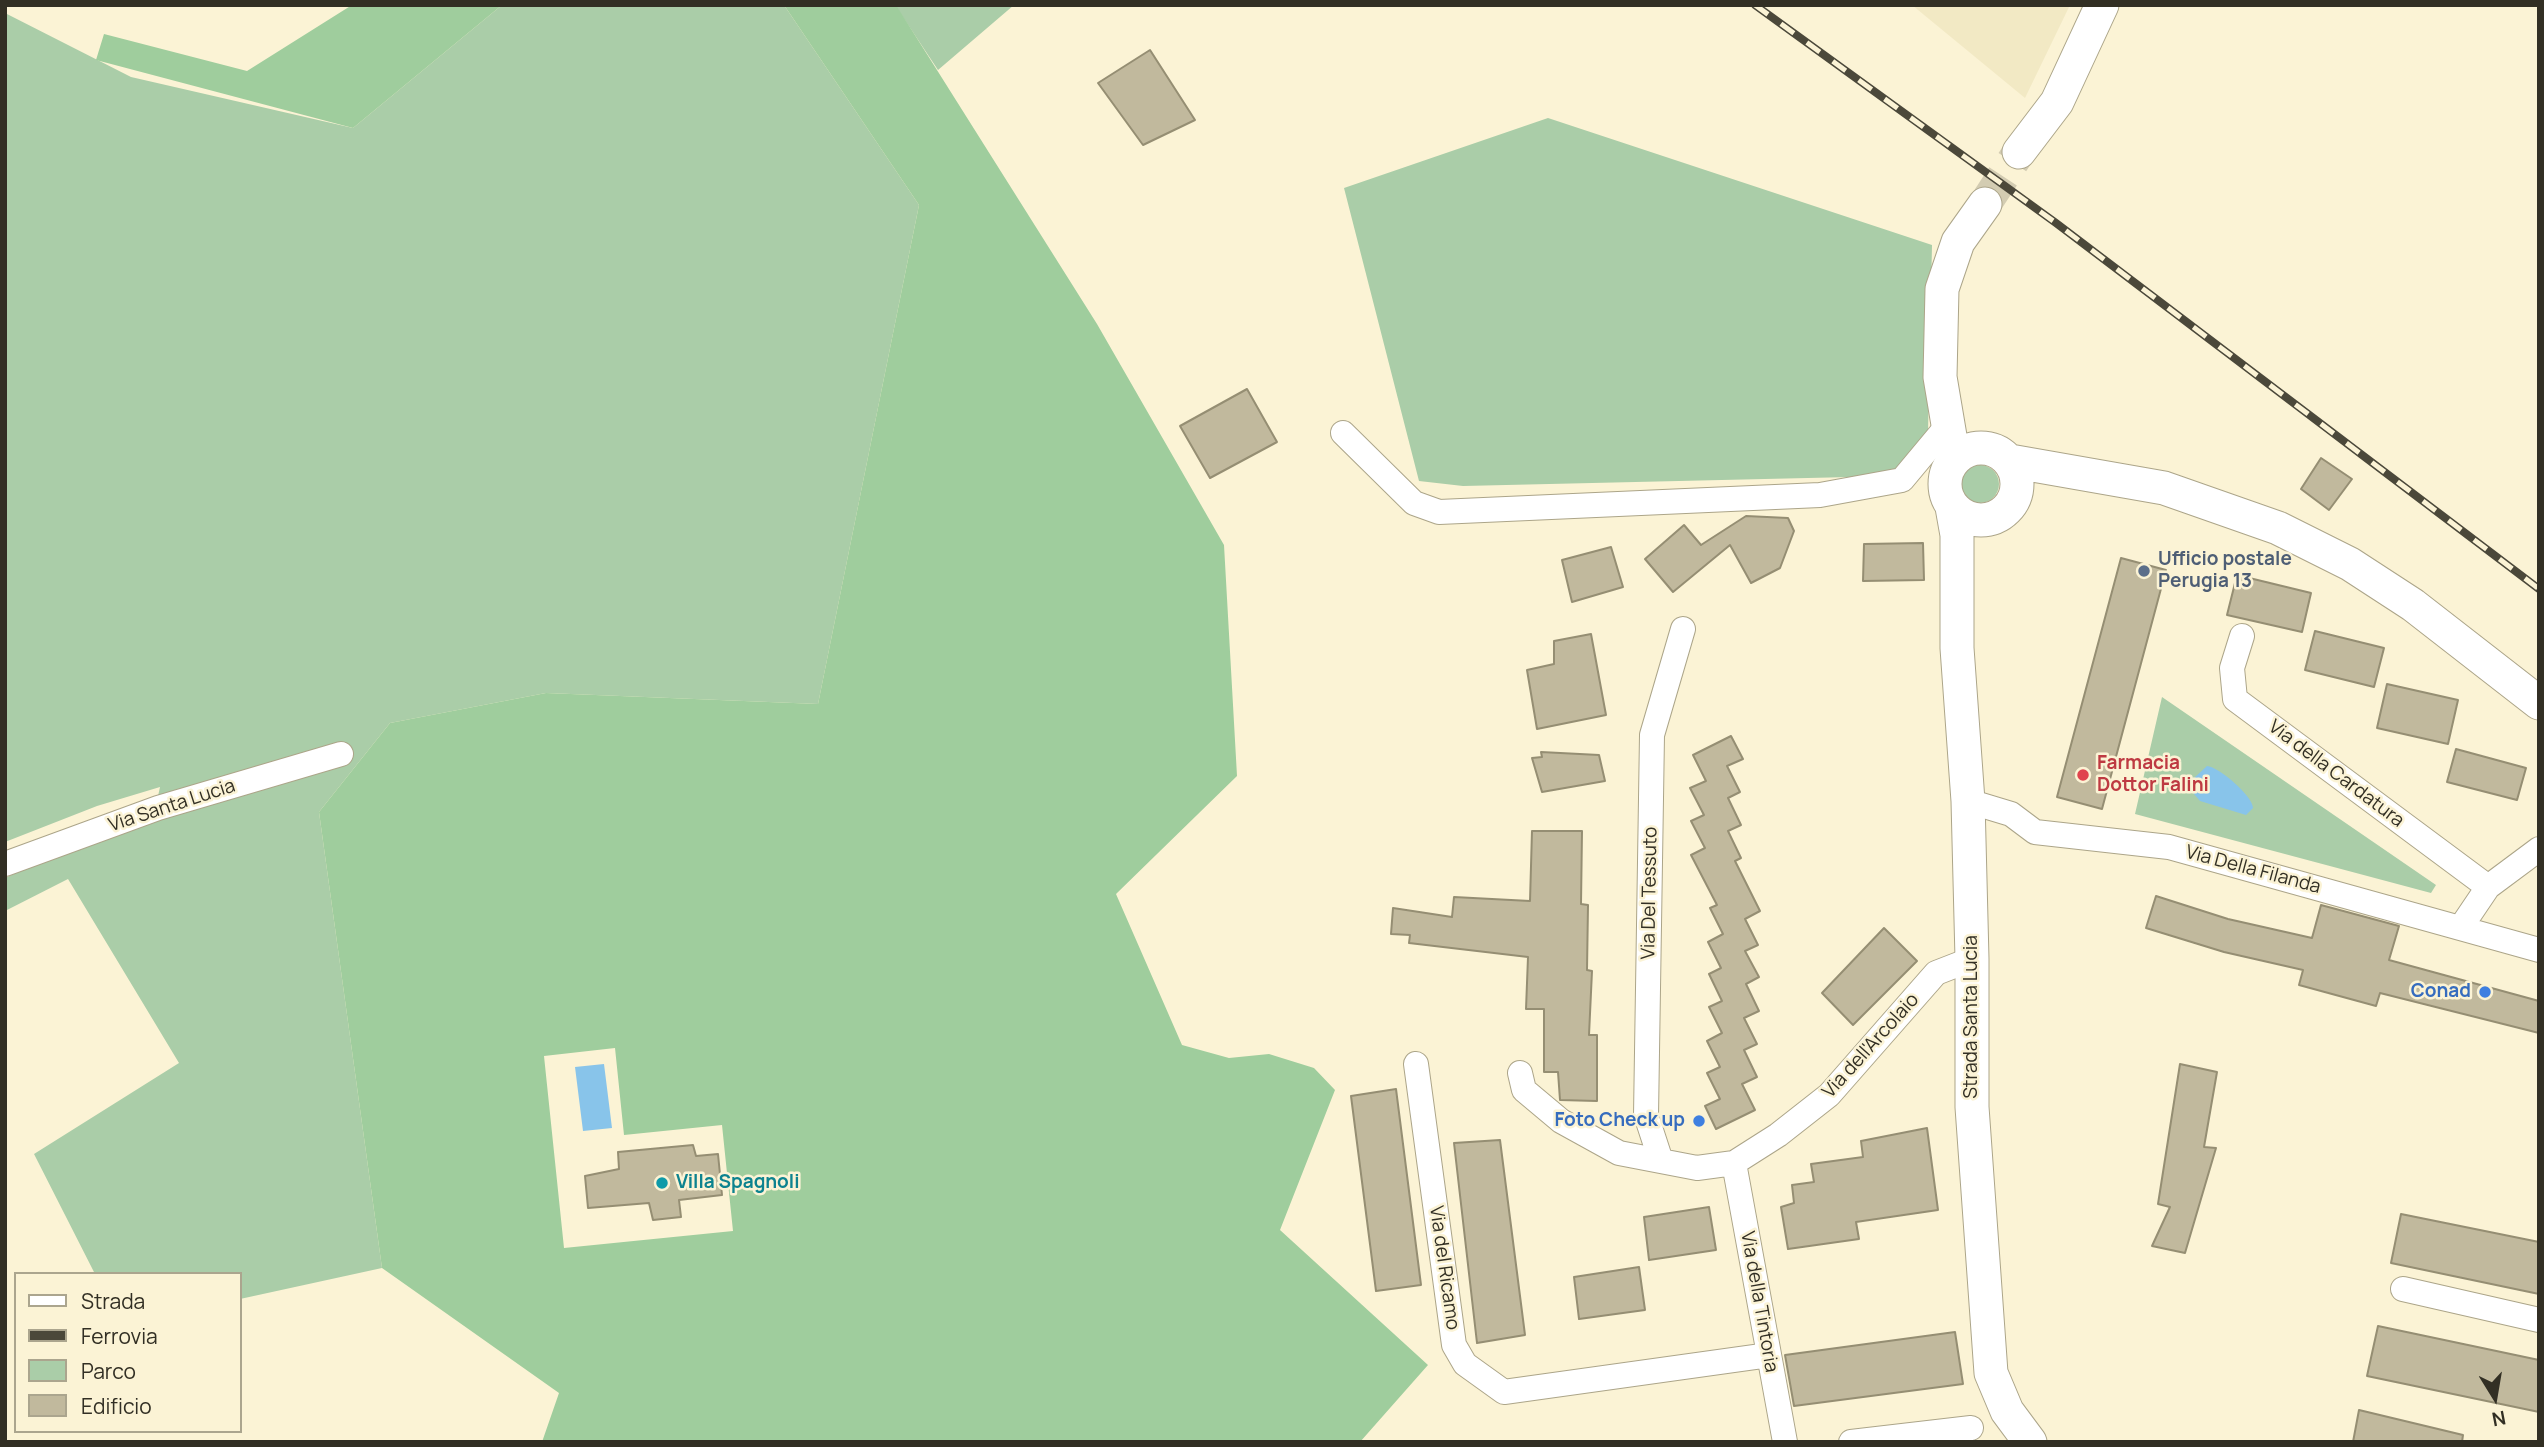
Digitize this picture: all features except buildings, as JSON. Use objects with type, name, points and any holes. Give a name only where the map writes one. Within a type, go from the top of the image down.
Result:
[{"type":"street","points":[[2019,152],[2057,102],[2102,5]]},
{"type":"street","points":[[1954,460],[1940,377],[1941,289],[1958,242],[1985,204]]},
{"type":"street","points":[[1343,433],[1414,503],[1439,512],[1820,495],[1902,480],[1947,426]]},
{"type":"street","points":[[1982,447],[2002,454],[2010,461],[2018,482],[2017,493],[2007,510],[1990,519],[1969,518],[1952,507],[1947,498],[1945,478],[1954,460],[1962,453],[1982,447]]},
{"type":"street","points":[[2010,461],[2066,473],[2103,475],[2164,488],[2278,528],[2350,564],[2413,606],[2539,703]]},
{"type":"street","points":[[2017,493],[2037,480],[2066,473]]},
{"type":"street","name":"Strada Santa Lucia","points":[[1952,507],[1957,534],[1955,581],[1968,801],[1972,1107],[1991,1373],[2007,1411],[2030,1442]]},
{"type":"street","name":"Strada Santa Lucia","points":[[1955,581],[1975,536],[1990,519]]},
{"type":"street","name":"Via Del Tessuto","points":[[1660,1158],[1646,1115],[1652,735],[1683,629]]},
{"type":"street","name":"Via della Cardatura","points":[[2242,636],[2232,668],[2235,699],[2488,887]]},
{"type":"street","name":"Via Santa Lucia","points":[[5,864],[158,808],[341,754]]},
{"type":"street","name":"Via Della Filanda","points":[[1968,801],[2011,814],[2035,832],[2169,847],[2539,950]]},
{"type":"street","points":[[2461,928],[2488,887],[2539,849]]},
{"type":"street","name":"Via dell'Arcolaio","points":[[1520,1073],[1524,1090],[1560,1121],[1619,1153],[1660,1158],[1697,1168],[1734,1163],[1778,1135],[1829,1095],[1936,973],[1972,959]]},
{"type":"street","name":"Via del Ricamo","points":[[1416,1064],[1454,1345],[1465,1364],[1504,1392],[1769,1355]]},
{"type":"street","name":"Via della Tintoria","points":[[1734,1163],[1785,1442]]},
{"type":"street","points":[[2403,1289],[2539,1320]]},
{"type":"street","points":[[1851,1442],[1971,1428]]},
{"type":"shaded area","points":[[1912,5],[2070,5],[2025,98]]},
{"type":"green space","points":[[352,5],[502,5],[353,128],[96,60],[104,34],[247,71]]},
{"type":"green space","points":[[502,5],[784,5],[919,205],[818,704],[546,693],[390,723],[319,812],[382,1268],[242,1299],[242,1272],[94,1272],[34,1154],[179,1063],[68,879],[5,911],[5,878],[155,810],[160,787],[97,806],[5,842],[5,13],[131,77],[353,128]]},
{"type":"green space","points":[[784,5],[896,5],[1097,324],[1224,545],[1237,776],[1116,894],[1182,1045],[1229,1058],[1269,1054],[1314,1068],[1335,1090],[1280,1230],[1428,1365],[1360,1442],[542,1442],[559,1393],[382,1268],[319,812],[390,723],[546,693],[818,704],[919,205]],"holes":[[[615,1048],[624,1135],[722,1125],[733,1231],[564,1248],[544,1056]]]},
{"type":"green space","points":[[895,5],[1014,5],[938,70]]},
{"type":"green space","points":[[1548,118],[1932,245],[1928,432],[1894,476],[1463,486],[1419,481],[1344,188]]},
{"type":"green space","points":[[1980,465],[1993,471],[1999,484],[1993,497],[1980,503],[1967,497],[1961,484],[1967,471]]},
{"type":"green space","points":[[2162,697],[2436,885],[2431,893],[2135,814]]},
{"type":"water","points":[[2207,766],[2227,777],[2248,797],[2253,808],[2246,815],[2200,801],[2194,794],[2194,778]]},
{"type":"water","points":[[604,1064],[612,1128],[583,1131],[575,1067]]},
{"type":"tunnel","points":[[1985,204],[2019,152]]},
{"type":"railway","points":[[1755,5],[2056,223],[2539,589]]},
{"type":"place","name":"Ufficio postale Perugia 13","points":[[2144,571]]},
{"type":"place","name":"Farmacia Dottor Falini","points":[[2083,775]]},
{"type":"place","name":"Conad","points":[[2485,992]]},
{"type":"place","name":"Foto Check up","points":[[1699,1121]]},
{"type":"place","name":"Villa Spagnoli","points":[[662,1183]]}]
